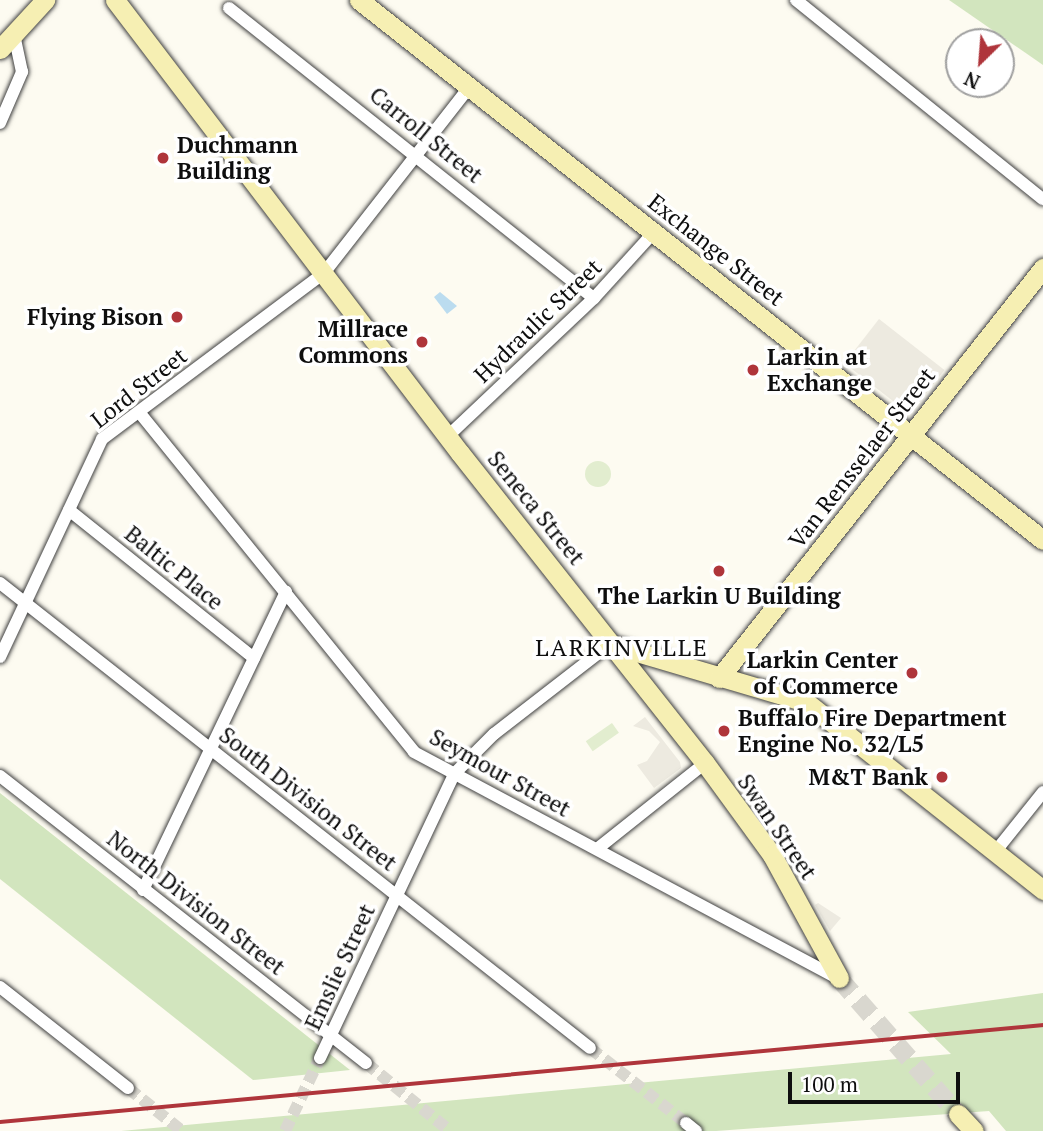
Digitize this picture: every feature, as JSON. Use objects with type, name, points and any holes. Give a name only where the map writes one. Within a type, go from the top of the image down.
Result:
[{"type":"main road","points":[[0,49],[45,0]]},
{"type":"main road","name":"Seneca Street","points":[[116,0],[610,644]]},
{"type":"main road","name":"Exchange Street","points":[[359,0],[1043,540]]},
{"type":"main road","name":"Van Rensselaer Street","points":[[719,678],[1043,268]]},
{"type":"main road","points":[[610,644],[806,702],[1043,890]]},
{"type":"main road","name":"Swan Street","points":[[610,644],[705,763],[772,855],[839,978]]},
{"type":"main road","points":[[958,1114],[974,1131]]},
{"type":"street","points":[[796,0],[1043,199]]},
{"type":"street","name":"Carroll Street","points":[[229,8],[417,154],[594,298]]},
{"type":"street","points":[[0,123],[22,72],[14,33]]},
{"type":"street","name":"Lord Street","points":[[0,657],[102,439],[324,274],[470,86]]},
{"type":"street","name":"Hydraulic Street","points":[[448,436],[594,298],[654,232]]},
{"type":"street","name":"Seymour Street","points":[[139,412],[414,752],[839,978]]},
{"type":"street","name":"Baltic Place","points":[[69,510],[254,658]]},
{"type":"street","name":"South Division Street","points":[[0,583],[590,1048]]},
{"type":"street","points":[[143,890],[286,592]]},
{"type":"street","name":"Emslie Street","points":[[320,1058],[455,774],[494,734],[610,644]]},
{"type":"street","points":[[597,849],[705,763]]},
{"type":"street","name":"North Division Street","points":[[0,776],[366,1063]]},
{"type":"street","points":[[995,852],[1043,792]]},
{"type":"street","points":[[0,987],[128,1088]]},
{"type":"green space","points":[[949,0],[1043,0],[1043,65],[1015,46],[1015,28],[989,28]]},
{"type":"green space","points":[[598,461],[607,465],[611,474],[607,483],[598,487],[589,483],[585,474],[589,465]]},
{"type":"green space","points":[[612,723],[619,733],[593,751],[586,741]]},
{"type":"green space","points":[[0,793],[350,1070],[253,1080],[0,879]]},
{"type":"green space","points":[[1043,993],[1043,1131],[1006,1131],[989,1111],[716,1131],[121,1131],[951,1054],[908,1012]]},
{"type":"shaded area","points":[[879,319],[944,370],[910,414],[845,363]]},
{"type":"shaded area","points":[[645,717],[680,762],[681,768],[654,788],[637,765],[647,761],[660,742],[649,731],[633,726]]},
{"type":"shaded area","points":[[818,903],[841,918],[830,931],[815,905]]},
{"type":"water","points":[[440,292],[457,306],[447,314],[434,297]]},
{"type":"tunnel","points":[[839,978],[958,1114]]},
{"type":"tunnel","points":[[590,1048],[686,1123]]},
{"type":"tunnel","points":[[285,1131],[320,1058]]},
{"type":"tunnel","points":[[366,1063],[450,1131]]},
{"type":"tunnel","points":[[128,1088],[182,1131]]},
{"type":"railway","points":[[0,1122],[1043,1025]]},
{"type":"place","name":"Duchmann Building","points":[[163,158]]},
{"type":"place","name":"Flying Bison","points":[[177,317]]},
{"type":"place","name":"Millrace Commons","points":[[422,342]]},
{"type":"place","name":"Larkin at Exchange","points":[[753,370]]},
{"type":"place","name":"The Larkin U Building","points":[[719,571]]},
{"type":"place","name":"Larkin Center of Commerce","points":[[912,673]]},
{"type":"place","name":"Buffalo Fire Department Engine No. 32/L5","points":[[724,731]]},
{"type":"place","name":"M&T Bank","points":[[942,777]]},
{"type":"district","name":"LARKINVILLE","points":[[622,648]]}]
